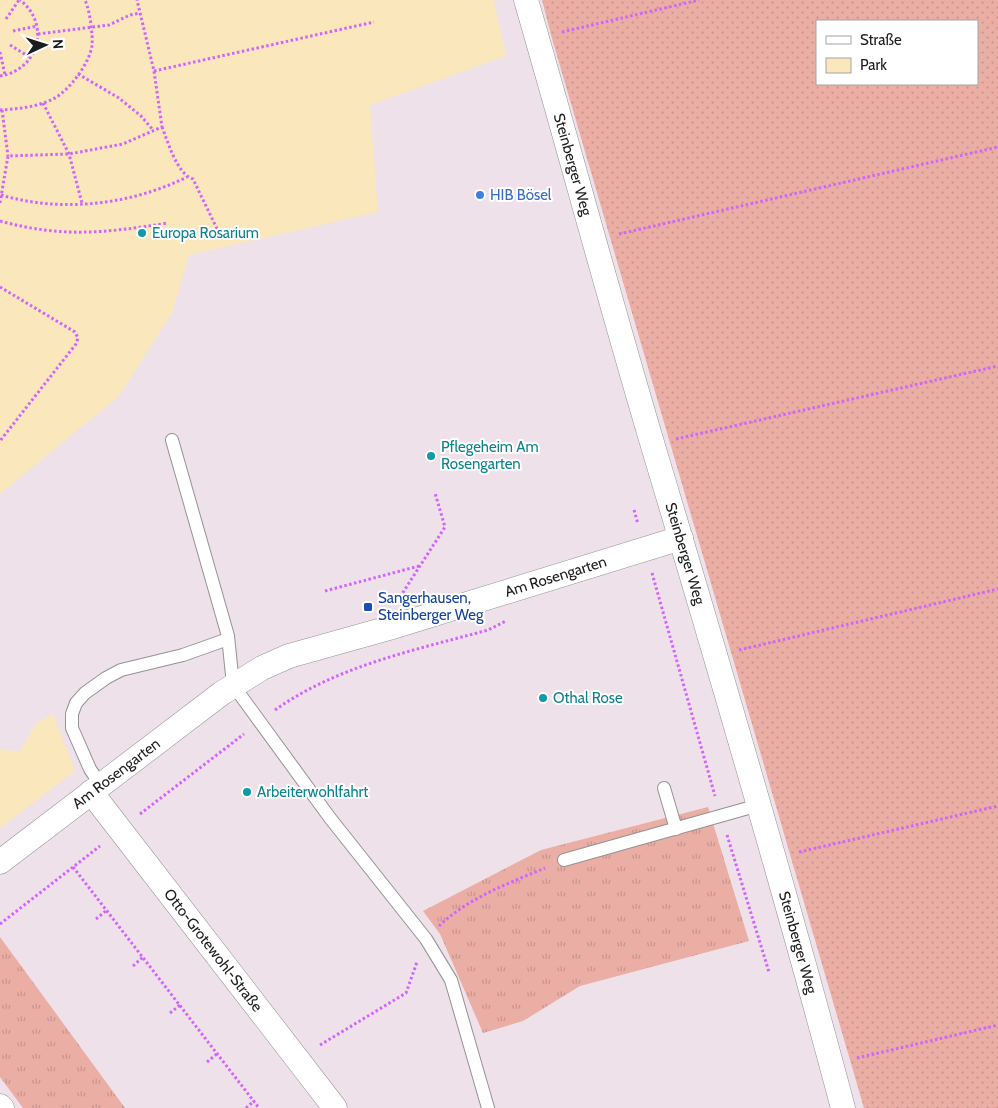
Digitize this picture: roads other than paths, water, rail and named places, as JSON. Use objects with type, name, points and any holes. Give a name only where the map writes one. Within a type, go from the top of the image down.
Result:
[{"type":"street","name":"Steinberger Weg","points":[[526,0],[653,445],[775,860],[843,1108]]},
{"type":"street","name":"Am Rosengarten","points":[[0,862],[233,685],[255,672],[289,656],[389,628],[681,538]]},
{"type":"street","name":"Otto-Grotewohl-Straße","points":[[96,788],[120,830],[335,1108]]},
{"type":"lane","points":[[172,440],[228,639],[233,685],[330,818],[426,939],[451,980],[488,1108]]},
{"type":"lane","points":[[96,788],[72,728],[72,714],[76,702],[111,674],[183,655],[228,639]]},
{"type":"lane","points":[[664,788],[676,829]]},
{"type":"lane","points":[[564,860],[759,805]]},
{"type":"place","name":"HIB Bösel","points":[[480,195]]},
{"type":"place","name":"Europa Rosarium","points":[[142,233]]},
{"type":"place","name":"Pflegeheim Am Rosengarten","points":[[431,456]]},
{"type":"place","name":"Sangerhausen, Steinberger Weg","points":[[368,607]]},
{"type":"place","name":"Othal Rose","points":[[543,698]]},
{"type":"place","name":"Arbeiterwohlfahrt","points":[[247,792]]}]
